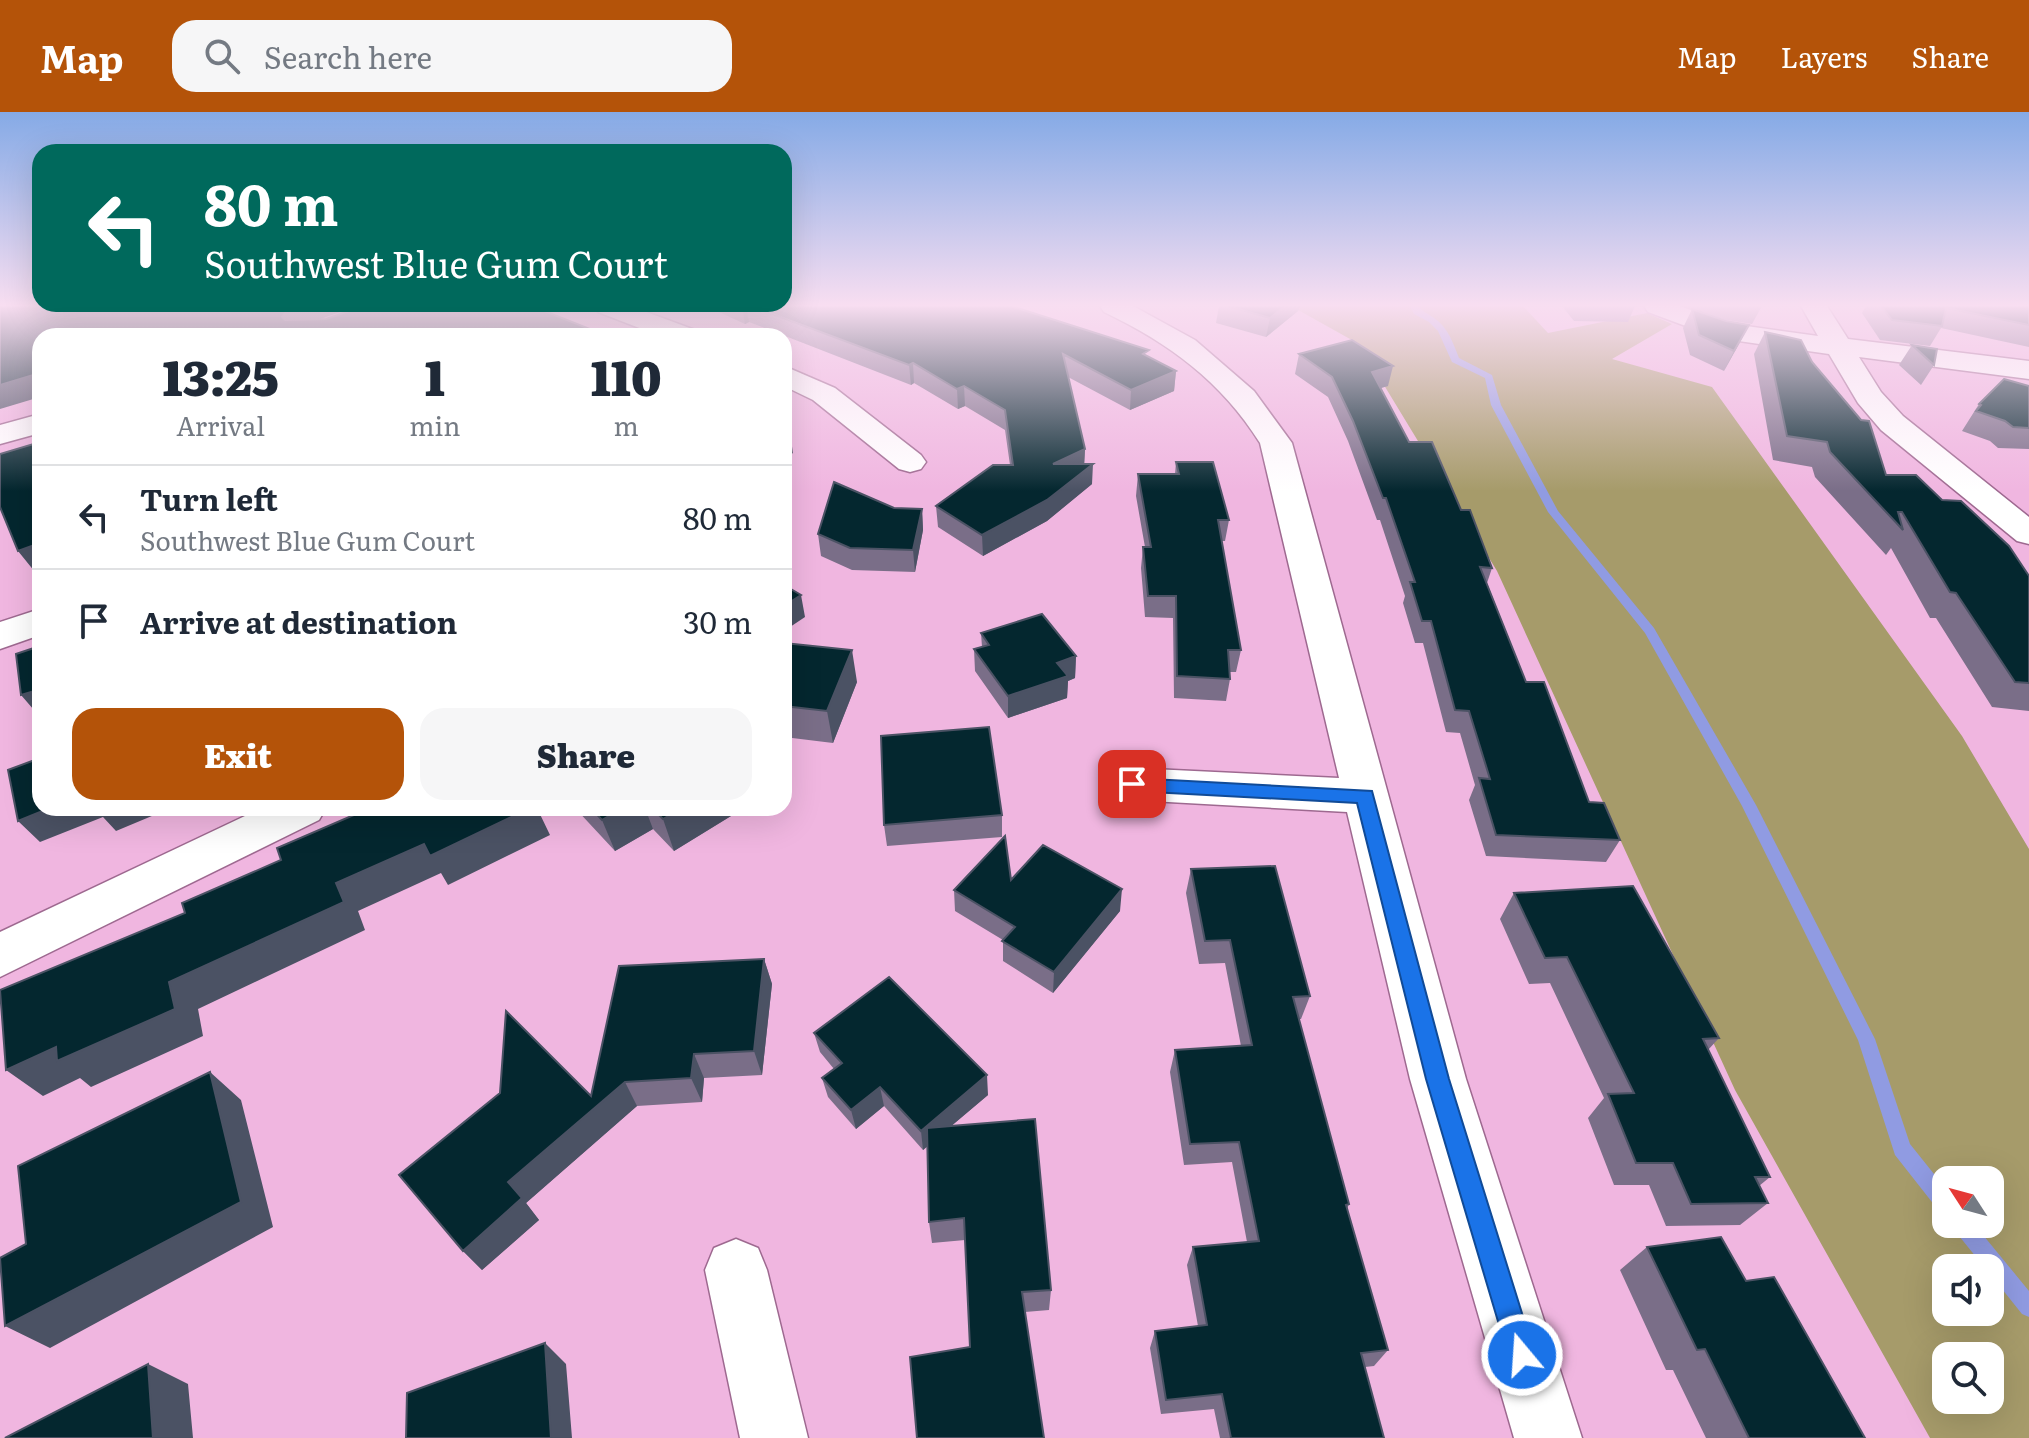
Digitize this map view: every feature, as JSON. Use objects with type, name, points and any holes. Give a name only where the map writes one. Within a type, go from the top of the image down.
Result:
[{"type":"street","points":[[1218,368],[1256,410],[1276,443],[1438,1079],[1548,1438]]},
{"type":"street","points":[[1851,368],[1869,397],[1892,423],[2029,534]]},
{"type":"street","points":[[792,379],[824,394],[910,462]]},
{"type":"street","points":[[0,435],[32,425]]},
{"type":"street","points":[[0,636],[32,624]]},
{"type":"street","points":[[1132,784],[1365,796]]},
{"type":"street","points":[[0,956],[287,816]]},
{"type":"street","points":[[736,1270],[774,1438]]},
{"type":"shaded area","points":[[1374,368],[1644,368],[1712,387],[1962,736],[2029,849],[2029,1438],[1930,1438],[1735,1090],[1497,571]]},
{"type":"building","points":[[0,368],[32,368],[32,375],[0,385]]},
{"type":"building","points":[[921,368],[1066,368],[1085,449],[1053,464],[1093,464],[1047,500],[982,535],[936,506],[993,465],[1013,465],[1005,410],[964,386],[957,389]]},
{"type":"building","points":[[1089,368],[1170,368],[1176,371],[1131,390]]},
{"type":"building","points":[[1319,368],[1386,368],[1372,372],[1409,442],[1432,442],[1461,510],[1470,510],[1492,568],[1480,567],[1526,682],[1544,682],[1589,802],[1604,803],[1620,840],[1496,835],[1479,778],[1490,779],[1469,711],[1455,710],[1431,621],[1422,621],[1410,582],[1415,582],[1386,498],[1383,498],[1332,377]]},
{"type":"building","points":[[1773,368],[1817,368],[1861,420],[1869,421],[1886,475],[1916,475],[1942,500],[1961,501],[2009,546],[2029,576],[2029,683],[2015,682],[1956,593],[1950,592],[1902,512],[1898,512],[1903,530],[1830,452],[1827,442],[1787,436]]},
{"type":"building","points":[[2004,379],[2029,386],[2029,428],[2013,427],[1976,411]]},
{"type":"building","points":[[32,444],[32,546],[18,551],[0,507],[0,454]]},
{"type":"building","points":[[1176,462],[1213,462],[1229,520],[1218,520],[1241,650],[1228,650],[1230,679],[1177,676],[1176,596],[1148,596],[1143,547],[1151,547],[1138,474],[1179,474]]},
{"type":"building","points":[[834,482],[894,508],[922,509],[913,550],[850,548],[818,534]]},
{"type":"building","points":[[792,590],[801,595],[792,601]]},
{"type":"building","points":[[1042,614],[1076,656],[1057,663],[1068,676],[1008,696],[974,649],[989,645],[981,633]]},
{"type":"building","points":[[792,644],[852,650],[827,711],[792,707]]},
{"type":"building","points":[[32,649],[32,699],[31,692],[21,695],[16,654]]},
{"type":"building","points":[[989,727],[1002,815],[884,825],[881,736]]},
{"type":"building","points":[[32,761],[32,815],[18,821],[8,770]]},
{"type":"building","points":[[351,816],[513,816],[430,856],[424,844],[336,883],[344,902],[169,982],[175,1009],[57,1061],[56,1047],[6,1070],[0,990],[185,913],[182,903],[281,860],[277,848]]},
{"type":"building","points":[[1005,836],[1011,880],[1043,845],[1122,889],[1054,972],[1002,941],[1015,927],[954,890]]},
{"type":"building","points":[[1275,866],[1310,996],[1293,997],[1349,1204],[1346,1205],[1388,1350],[1361,1353],[1384,1438],[1231,1438],[1222,1394],[1166,1400],[1155,1331],[1207,1325],[1193,1247],[1259,1241],[1239,1142],[1190,1144],[1175,1050],[1252,1045],[1230,940],[1205,941],[1191,869]]},
{"type":"building","points":[[1633,886],[1719,1038],[1703,1039],[1770,1177],[1755,1177],[1768,1203],[1691,1204],[1673,1163],[1636,1163],[1608,1094],[1634,1093],[1567,957],[1545,958],[1514,893]]},
{"type":"building","points":[[764,959],[754,1051],[694,1054],[691,1078],[625,1082],[508,1182],[522,1198],[463,1251],[399,1175],[500,1093],[506,1011],[591,1096],[619,966]]},
{"type":"building","points":[[889,977],[987,1075],[921,1131],[880,1087],[851,1110],[822,1078],[842,1063],[814,1033]]},
{"type":"building","points":[[210,1072],[241,1202],[5,1326],[0,1258],[26,1244],[18,1166]]},
{"type":"building","points":[[1035,1119],[1051,1290],[1022,1292],[1044,1438],[917,1438],[910,1357],[970,1347],[964,1218],[929,1222],[927,1128]]},
{"type":"building","points":[[1721,1237],[1746,1281],[1774,1277],[1865,1438],[1749,1438],[1705,1349],[1697,1350],[1647,1247]]},
{"type":"building","points":[[545,1343],[551,1438],[406,1438],[407,1393]]},
{"type":"building","points":[[148,1364],[153,1438],[5,1438]]},
{"type":"waterway","points":[[1471,368],[1489,377],[1496,405],[1553,512],[1650,631],[1749,805],[1866,1039],[1902,1149],[1932,1186]]},
{"type":"waterway","points":[[1973,1238],[2029,1307]]},
{"type":"route","points":[[1132,784],[1365,796],[1438,1079],[1522,1355]]}]
